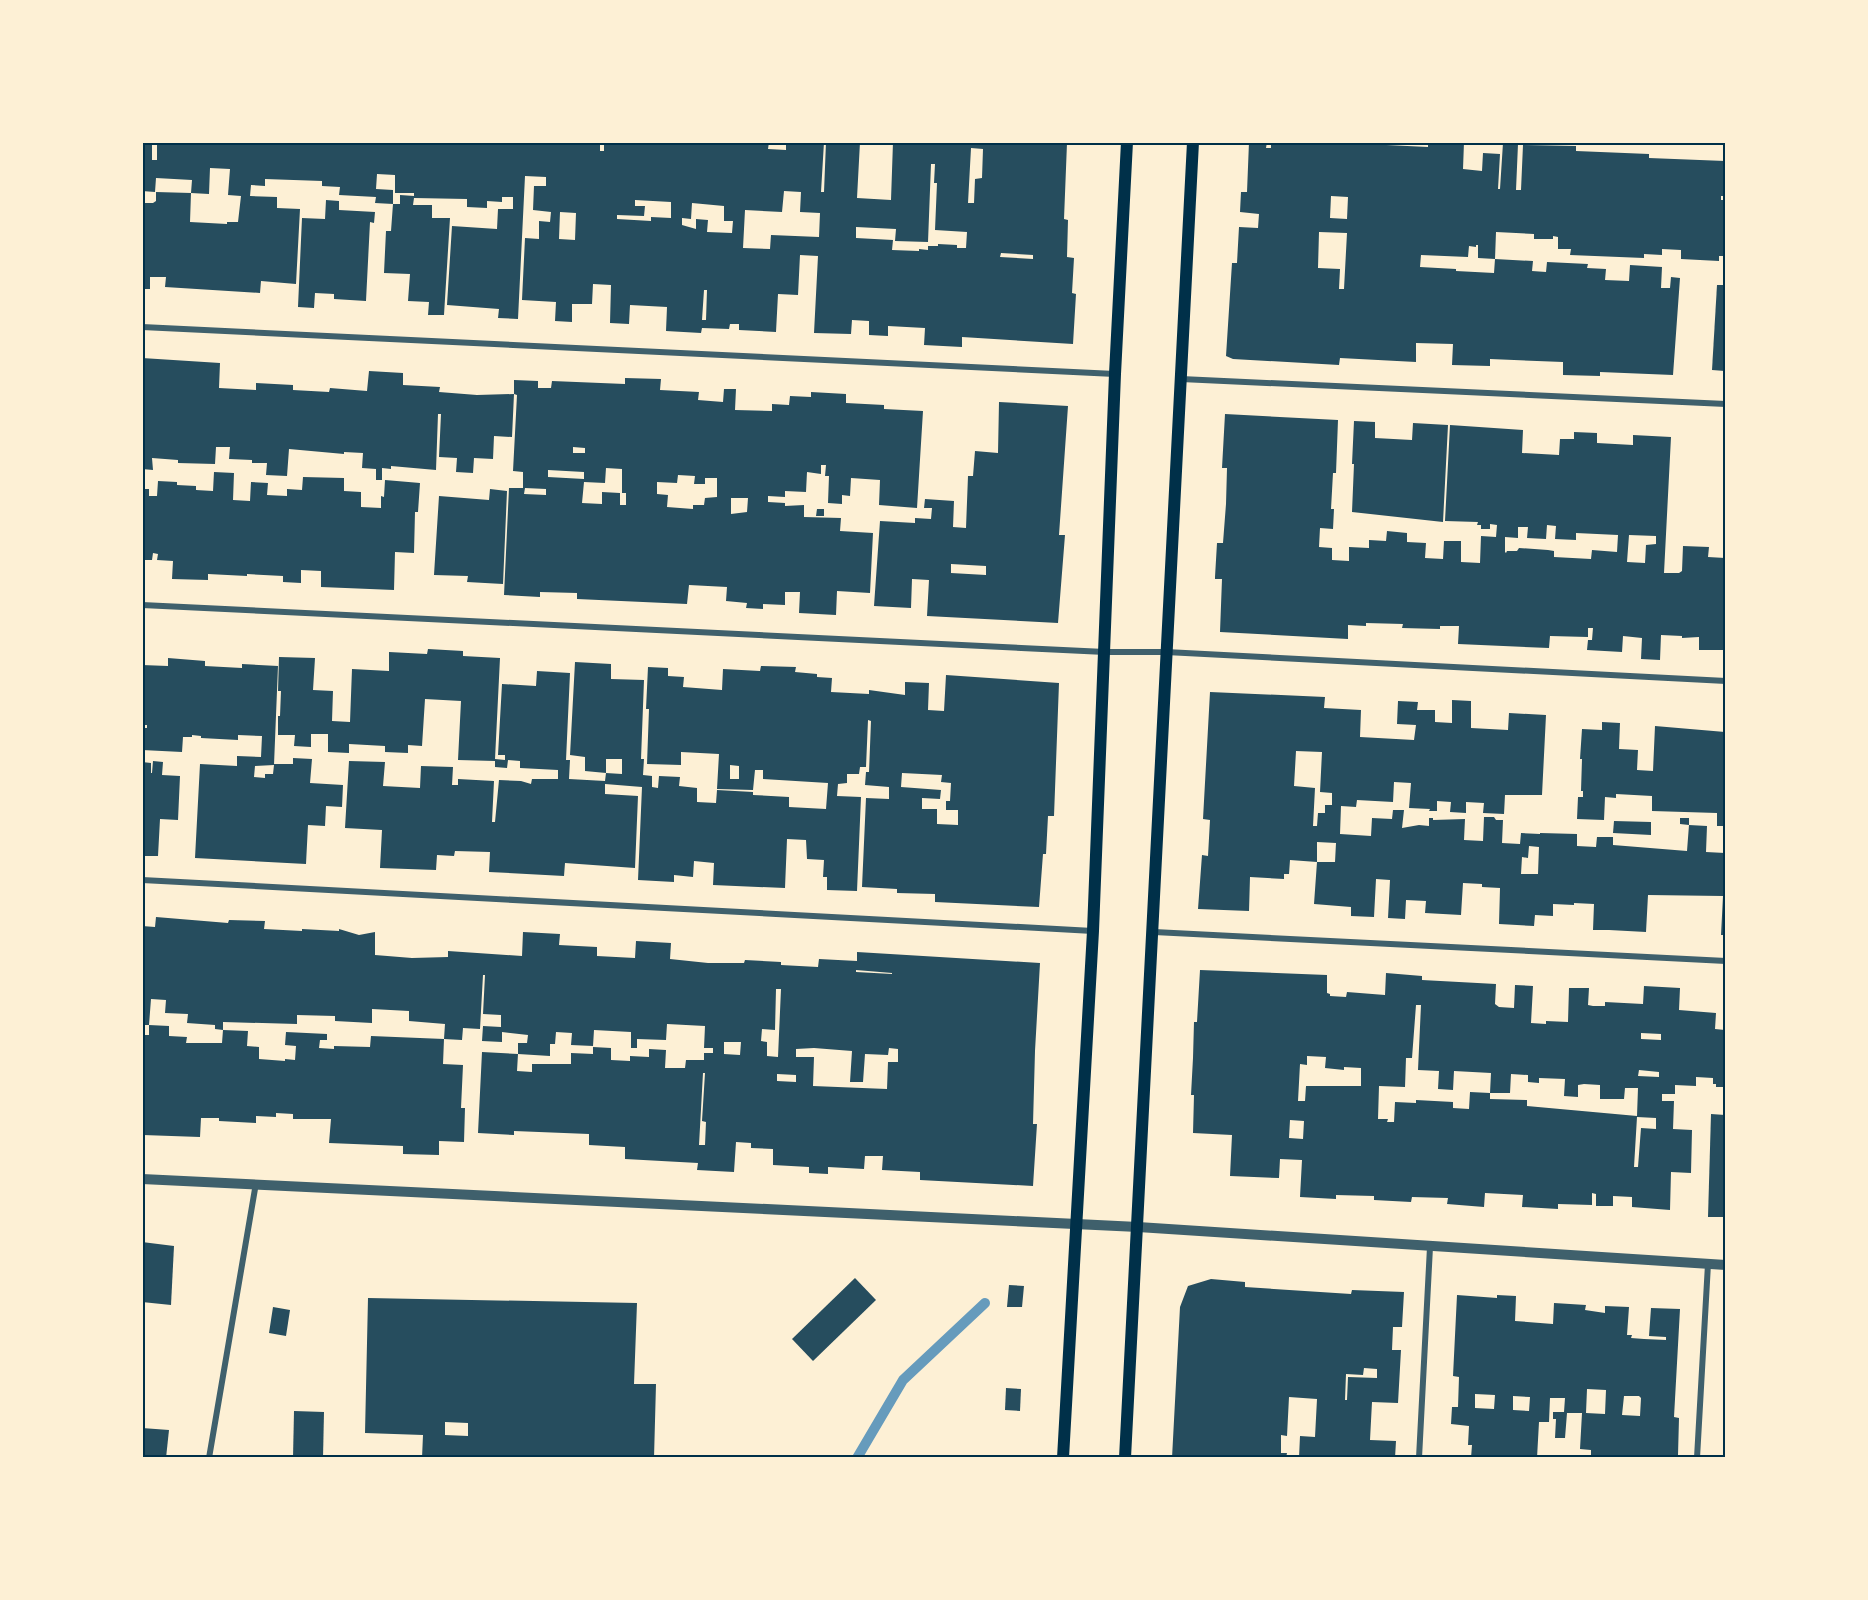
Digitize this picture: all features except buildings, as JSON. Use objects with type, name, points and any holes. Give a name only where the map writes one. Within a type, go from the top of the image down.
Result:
[{"type":"main road","points":[[1063,1458],[1093,930],[1115,374],[1128,142]]},
{"type":"main road","points":[[1125,1458],[1154,932],[1193,142]]},
{"type":"street","points":[[142,327],[1115,374]]},
{"type":"street","points":[[1181,379],[1725,404]]},
{"type":"street","points":[[142,605],[1105,652],[1167,652],[1725,681]]},
{"type":"street","points":[[142,880],[1093,930]]},
{"type":"street","points":[[1154,932],[1725,961]]},
{"type":"street","points":[[142,1179],[1138,1227],[1725,1265]]},
{"type":"street","points":[[209,1458],[256,1183]]},
{"type":"street","points":[[1419,1458],[1430,1247]]},
{"type":"street","points":[[1697,1458],[1708,1264]]},
{"type":"waterway","points":[[857,1458],[903,1380],[985,1303]]}]
